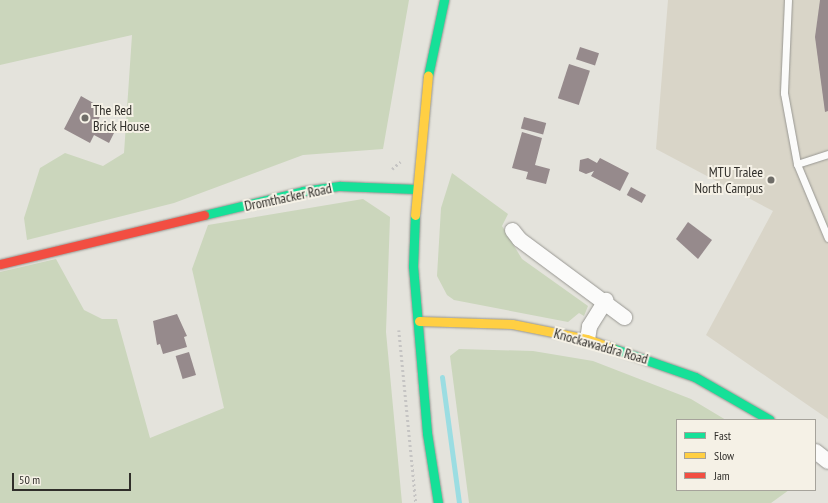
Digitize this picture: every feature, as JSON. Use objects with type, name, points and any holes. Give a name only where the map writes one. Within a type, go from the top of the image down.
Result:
[{"type":"street","points":[[438,503],[427,433],[414,266],[416,189],[428,77],[444,0]]},
{"type":"street","name":"Dromthacker Road","points":[[0,264],[303,191],[340,186],[416,189]]},
{"type":"street","points":[[512,230],[519,239],[605,300],[624,316]]},
{"type":"street","points":[[587,339],[589,326],[605,300]]},
{"type":"street","name":"Knockawaddra Road","points":[[419,321],[512,324],[587,339],[695,377],[768,419]]},
{"type":"street","points":[[816,452],[828,461]]},
{"type":"lane","points":[[788,0],[784,93],[797,164],[828,238]]},
{"type":"lane","points":[[797,164],[828,154]]},
{"type":"shaded area","name":"MTU Tralee North Campus","points":[[668,0],[828,0],[828,419],[706,335],[773,211],[656,149]]},
{"type":"green space","points":[[0,0],[409,0],[383,149],[303,155],[174,203],[27,240],[24,218],[40,168],[65,153],[103,166],[124,153],[132,35],[0,65]]},
{"type":"green space","points":[[452,173],[508,214],[502,226],[522,259],[588,306],[584,316],[579,313],[568,322],[454,300],[447,295],[437,276],[441,208]]},
{"type":"green space","points":[[363,199],[390,217],[386,332],[402,503],[0,503],[0,272],[56,259],[84,310],[102,319],[117,319],[150,438],[224,408],[192,269],[208,225]]},
{"type":"green space","points":[[459,349],[533,351],[593,361],[691,399],[724,419],[676,419],[676,491],[788,491],[771,503],[469,503],[450,356]]},
{"type":"building","points":[[820,0],[828,0],[828,111],[825,112],[815,37]]},
{"type":"building","points":[[580,47],[599,53],[595,66],[576,59]]},
{"type":"building","points":[[569,64],[590,71],[579,105],[558,98]]},
{"type":"building","name":"The Red Brick House","points":[[81,96],[104,109],[96,124],[114,133],[109,143],[94,135],[90,143],[64,129]]},
{"type":"building","points":[[524,117],[546,123],[543,135],[521,129]]},
{"type":"building","points":[[522,132],[542,138],[535,165],[550,169],[546,184],[526,179],[528,172],[512,168]]},
{"type":"building","points":[[588,158],[597,163],[600,158],[629,173],[620,191],[591,176],[594,171],[586,174],[579,171],[580,160]]},
{"type":"building","points":[[631,187],[646,195],[642,203],[627,195]]},
{"type":"building","points":[[688,222],[712,240],[698,259],[676,239]]},
{"type":"building","points":[[177,314],[187,336],[184,337],[187,347],[163,354],[160,344],[157,345],[153,321]]},
{"type":"building","points":[[189,352],[196,375],[183,379],[176,356]]},
{"type":"waterway","points":[[442,377],[459,503]]},
{"type":"traffic: fast","points":[[428,76],[444,0]]},
{"type":"traffic: fast","points":[[204,215],[303,191],[340,186],[416,189]]},
{"type":"traffic: fast","points":[[415,215],[413,266],[427,433],[438,503]]},
{"type":"traffic: fast","points":[[612,348],[695,377],[768,419]]},
{"type":"traffic: slow","points":[[415,215],[428,76]]},
{"type":"traffic: slow","points":[[419,321],[512,324],[587,339],[612,348]]},
{"type":"traffic: jam","points":[[0,264],[204,215]]},
{"type":"place","name":"The Red Brick House","points":[[85,118]]},
{"type":"place","name":"MTU Tralee North Campus","points":[[771,180]]}]
